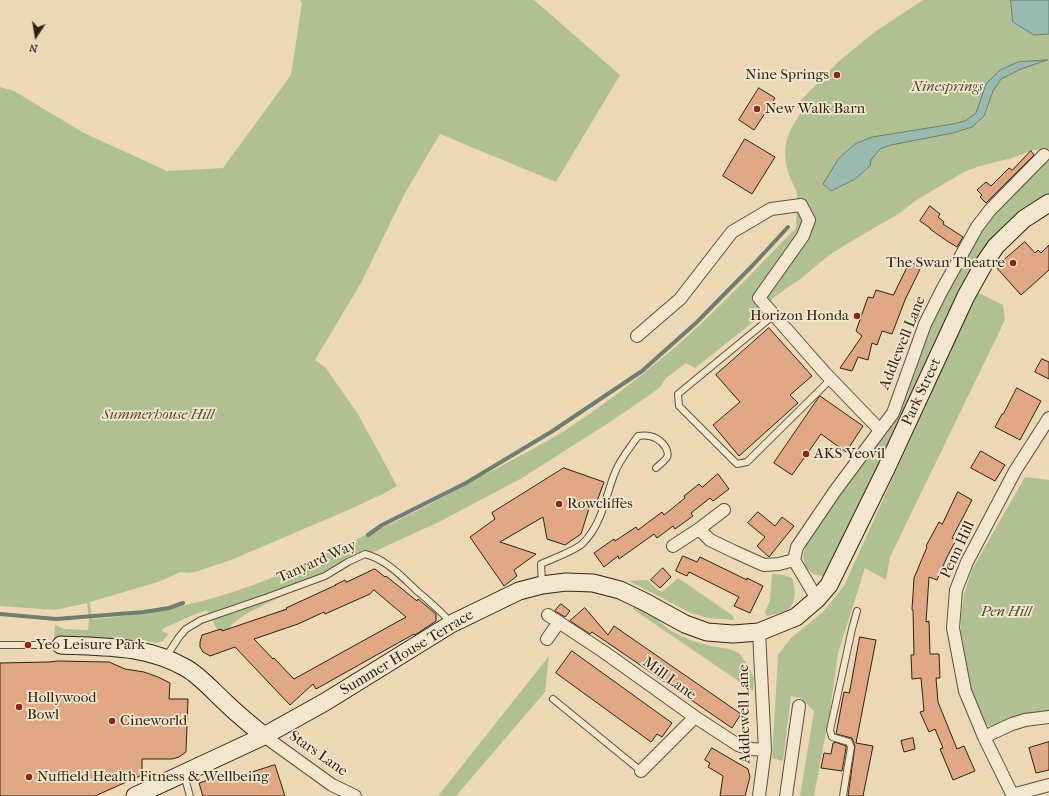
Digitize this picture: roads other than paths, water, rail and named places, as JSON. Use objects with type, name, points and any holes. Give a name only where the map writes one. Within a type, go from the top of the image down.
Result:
[{"type":"street","name":"Addlewell Lane","points":[[794,560],[797,547],[835,491],[893,413],[925,324],[976,227],[990,210],[1044,155]]},
{"type":"street","name":"Park Street","points":[[760,632],[796,617],[817,599],[829,585],[966,296],[984,262],[996,246],[1024,219],[1049,203]]},
{"type":"street","points":[[638,336],[680,299],[732,232],[771,209],[801,205],[809,220],[803,236],[759,298],[831,379],[880,430]]},
{"type":"street","name":"Penn Hill","points":[[1012,795],[984,737],[965,691],[952,628],[956,590],[967,562],[1011,478],[1049,418]]},
{"type":"street","points":[[673,546],[724,510]]},
{"type":"street","points":[[699,529],[710,540],[764,565],[779,564],[794,560],[817,599]]},
{"type":"street","name":"Summer House Terrace","points":[[135,796],[264,736],[325,702],[451,624],[518,591],[542,585],[566,582],[594,583],[620,590],[685,624],[707,632],[733,634],[760,632]]},
{"type":"street","name":"Mill Lane","points":[[548,615],[738,745],[751,749],[765,750]]},
{"type":"street","points":[[547,639],[559,622]]},
{"type":"street","name":"Addlewell Lane","points":[[759,796],[765,750],[760,632]]},
{"type":"street","points":[[61,645],[133,649],[165,658],[186,668],[264,736]]},
{"type":"street","points":[[786,796],[799,706]]},
{"type":"street","points":[[641,771],[695,717]]},
{"type":"street","points":[[984,737],[1012,724],[1025,720],[1049,717]]},
{"type":"street","name":"Stars Lane","points":[[264,736],[332,786],[355,796]]},
{"type":"street","points":[[1012,795],[1049,784]]},
{"type":"lane","points":[[774,315],[678,394],[679,406],[737,464],[747,462],[831,379]]},
{"type":"lane","points":[[542,585],[541,564],[582,544],[592,533],[604,508],[614,473],[623,456],[638,436],[643,435],[654,437],[662,442],[668,451],[667,457],[656,468]]},
{"type":"lane","name":"Tanyard Way","points":[[165,658],[186,629],[201,620],[325,576],[365,554],[371,555],[390,567],[441,612],[451,624]]},
{"type":"lane","points":[[843,796],[851,747],[849,742],[832,737],[830,730],[857,611]]},
{"type":"lane","points":[[0,645],[61,645]]},
{"type":"lane","points":[[553,699],[641,771]]},
{"type":"lane","points":[[183,773],[190,796]]},
{"type":"water","points":[[1011,0],[1049,0],[1049,34],[1034,35],[1013,22]]},
{"type":"water","points":[[1047,60],[1021,69],[1001,79],[993,91],[984,116],[972,127],[953,133],[891,145],[880,149],[871,160],[870,166],[855,179],[831,191],[823,184],[839,158],[855,144],[872,137],[965,121],[976,113],[986,84],[1000,70],[1018,62]]},
{"type":"waterway","points":[[368,535],[382,525],[466,483],[551,432],[642,371],[697,322],[788,227]]},
{"type":"waterway","points":[[0,614],[56,619],[144,612],[169,608],[183,603]]},
{"type":"place","name":"Nine Springs","points":[[837,75]]},
{"type":"place","name":"New Walk Barn","points":[[757,109]]},
{"type":"place","name":"The Swan Theatre","points":[[1013,263]]},
{"type":"place","name":"Horizon Honda","points":[[857,316]]},
{"type":"place","name":"AKS Yeovil","points":[[806,454]]},
{"type":"place","name":"Rowcliffes","points":[[559,504]]},
{"type":"place","name":"Yeo Leisure Park","points":[[28,645]]},
{"type":"place","name":"Hollywood Bowl","points":[[19,707]]},
{"type":"place","name":"Cineworld","points":[[112,721]]},
{"type":"place","name":"Nuffield Health Fitness & Wellbeing","points":[[29,777]]},
{"type":"park label","name":"Ninesprings","points":[[947,87]]},
{"type":"park label","name":"Summerhouse Hill","points":[[158,415]]},
{"type":"park label","name":"Pen Hill","points":[[1006,612]]}]
